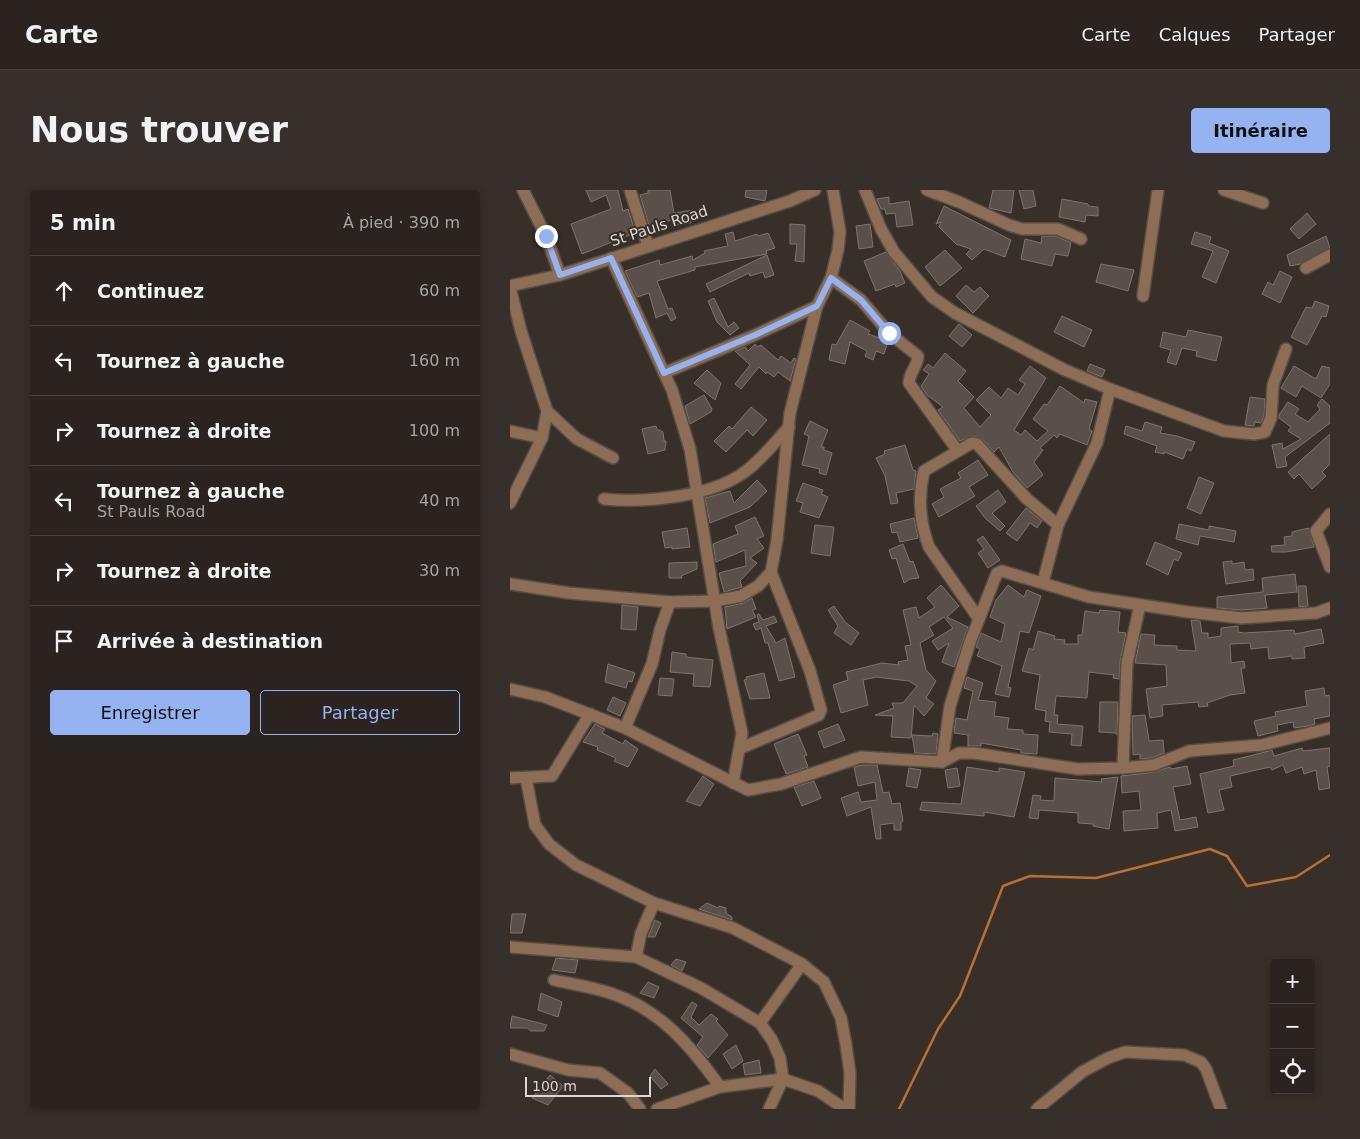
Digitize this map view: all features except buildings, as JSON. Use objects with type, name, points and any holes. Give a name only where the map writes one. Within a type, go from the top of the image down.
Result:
[{"type":"street","points":[[523,190],[546,236],[560,275]]},
{"type":"street","points":[[630,190],[648,246]]},
{"type":"street","name":"St Pauls Road","points":[[510,286],[560,275],[790,201],[815,190]]},
{"type":"street","points":[[510,584],[560,592],[670,602],[715,601],[741,596],[758,586],[771,572],[778,540],[789,427],[797,381],[817,306],[831,278],[838,250],[840,232],[833,190]]},
{"type":"street","points":[[866,190],[881,229],[894,252],[932,297],[955,313],[1018,346],[1110,389],[1224,431],[1254,434],[1264,432],[1272,418],[1273,385],[1286,349]]},
{"type":"street","points":[[927,190],[959,202],[1009,225],[1022,228],[1058,229],[1081,239]]},
{"type":"street","points":[[1143,296],[1158,190]]},
{"type":"street","points":[[1224,190],[1263,203]]},
{"type":"street","points":[[1306,268],[1330,255]]},
{"type":"street","points":[[611,258],[681,413],[698,492],[719,628],[742,734],[741,748],[733,783]]},
{"type":"street","points":[[831,278],[861,300],[889,333],[918,356],[918,361],[909,375],[909,383],[958,451]]},
{"type":"street","points":[[510,286],[521,331],[547,412],[542,438],[510,503]]},
{"type":"street","points":[[664,373],[755,335],[817,306]]},
{"type":"street","points":[[1043,582],[1058,525],[1096,443],[1110,389]]},
{"type":"street","points":[[547,412],[577,439],[613,458]]},
{"type":"street","points":[[604,499],[644,500],[698,492],[732,480],[745,472],[789,427]]},
{"type":"street","points":[[510,431],[542,438]]},
{"type":"street","points":[[980,619],[929,547],[925,537],[920,496],[924,471],[931,465],[972,443],[977,444],[1027,499],[1058,525]]},
{"type":"street","points":[[1330,514],[1316,531],[1330,567]]},
{"type":"street","points":[[942,762],[950,706],[996,573],[1002,571],[1089,597],[1242,618],[1316,613],[1330,608]]},
{"type":"street","points":[[741,748],[819,715],[821,710],[810,671],[771,572]]},
{"type":"street","points":[[625,728],[652,664],[660,630],[670,602]]},
{"type":"street","points":[[1123,768],[1127,663],[1140,605]]},
{"type":"street","points":[[510,689],[545,697],[625,728],[748,790],[781,784],[861,757],[942,762],[959,753],[974,753],[1078,769],[1123,768],[1154,764],[1189,751],[1262,745],[1330,728]]},
{"type":"street","points":[[510,778],[552,776],[590,714]]},
{"type":"street","points":[[526,778],[535,825],[549,844],[576,865],[654,903],[733,928],[802,964],[824,982],[841,1018],[850,1073],[849,1109]]},
{"type":"street","points":[[636,957],[641,933],[654,903]]},
{"type":"street","points":[[510,947],[636,957],[702,988],[760,1023],[772,1040],[780,1058],[783,1079],[769,1109]]},
{"type":"street","points":[[760,1023],[802,964]]},
{"type":"street","points":[[554,980],[610,993],[640,1005],[664,1021],[695,1052],[720,1087]]},
{"type":"street","points":[[1036,1109],[1082,1072],[1108,1058],[1125,1052],[1184,1055],[1201,1062],[1206,1069],[1221,1109]]},
{"type":"street","points":[[510,1054],[568,1070],[600,1073],[628,1093],[640,1109]]},
{"type":"street","points":[[657,1109],[720,1087],[783,1079],[818,1091],[845,1109]]},
{"type":"waterway","points":[[899,1109],[938,1029],[960,996],[1003,886],[1030,876],[1096,878],[1210,849],[1227,856],[1247,886],[1296,877],[1330,855]]},
{"type":"route","points":[[546,236],[560,275],[611,258],[633,310],[664,373],[755,335],[817,306],[831,278],[861,300],[889,333]]}]
